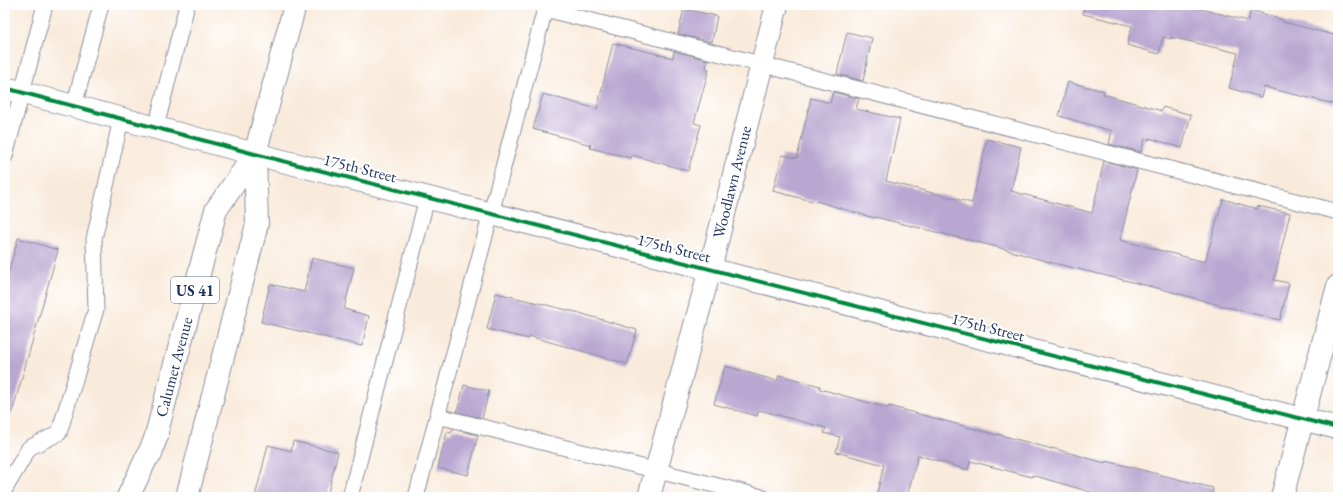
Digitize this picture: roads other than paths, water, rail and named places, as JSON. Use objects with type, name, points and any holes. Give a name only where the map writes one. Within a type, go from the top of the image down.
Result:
[{"type":"main road","name":"Calumet Avenue","points":[[187,497],[257,224],[255,154],[295,5]]},
{"type":"main road","name":"Woodlawn Avenue","points":[[649,497],[710,269],[777,5]]},
{"type":"main road","name":"175th Street","points":[[13,90],[255,154],[1338,428]]},
{"type":"main road","name":"Calumet Avenue","points":[[140,497],[216,210],[255,154]]},
{"type":"main road","points":[[1282,497],[1338,286]]},
{"type":"main road","points":[[128,497],[156,436]]},
{"type":"lane","points":[[5,156],[13,90],[45,5]]},
{"type":"lane","points":[[74,106],[101,5]]},
{"type":"lane","points":[[156,128],[187,5]]},
{"type":"lane","points":[[416,497],[492,214],[545,7],[762,65],[1338,212]]},
{"type":"lane","points":[[5,489],[29,448],[59,433],[96,309],[94,239],[121,119]]},
{"type":"lane","points":[[350,497],[428,198]]},
{"type":"lane","points":[[438,416],[762,497]]}]
